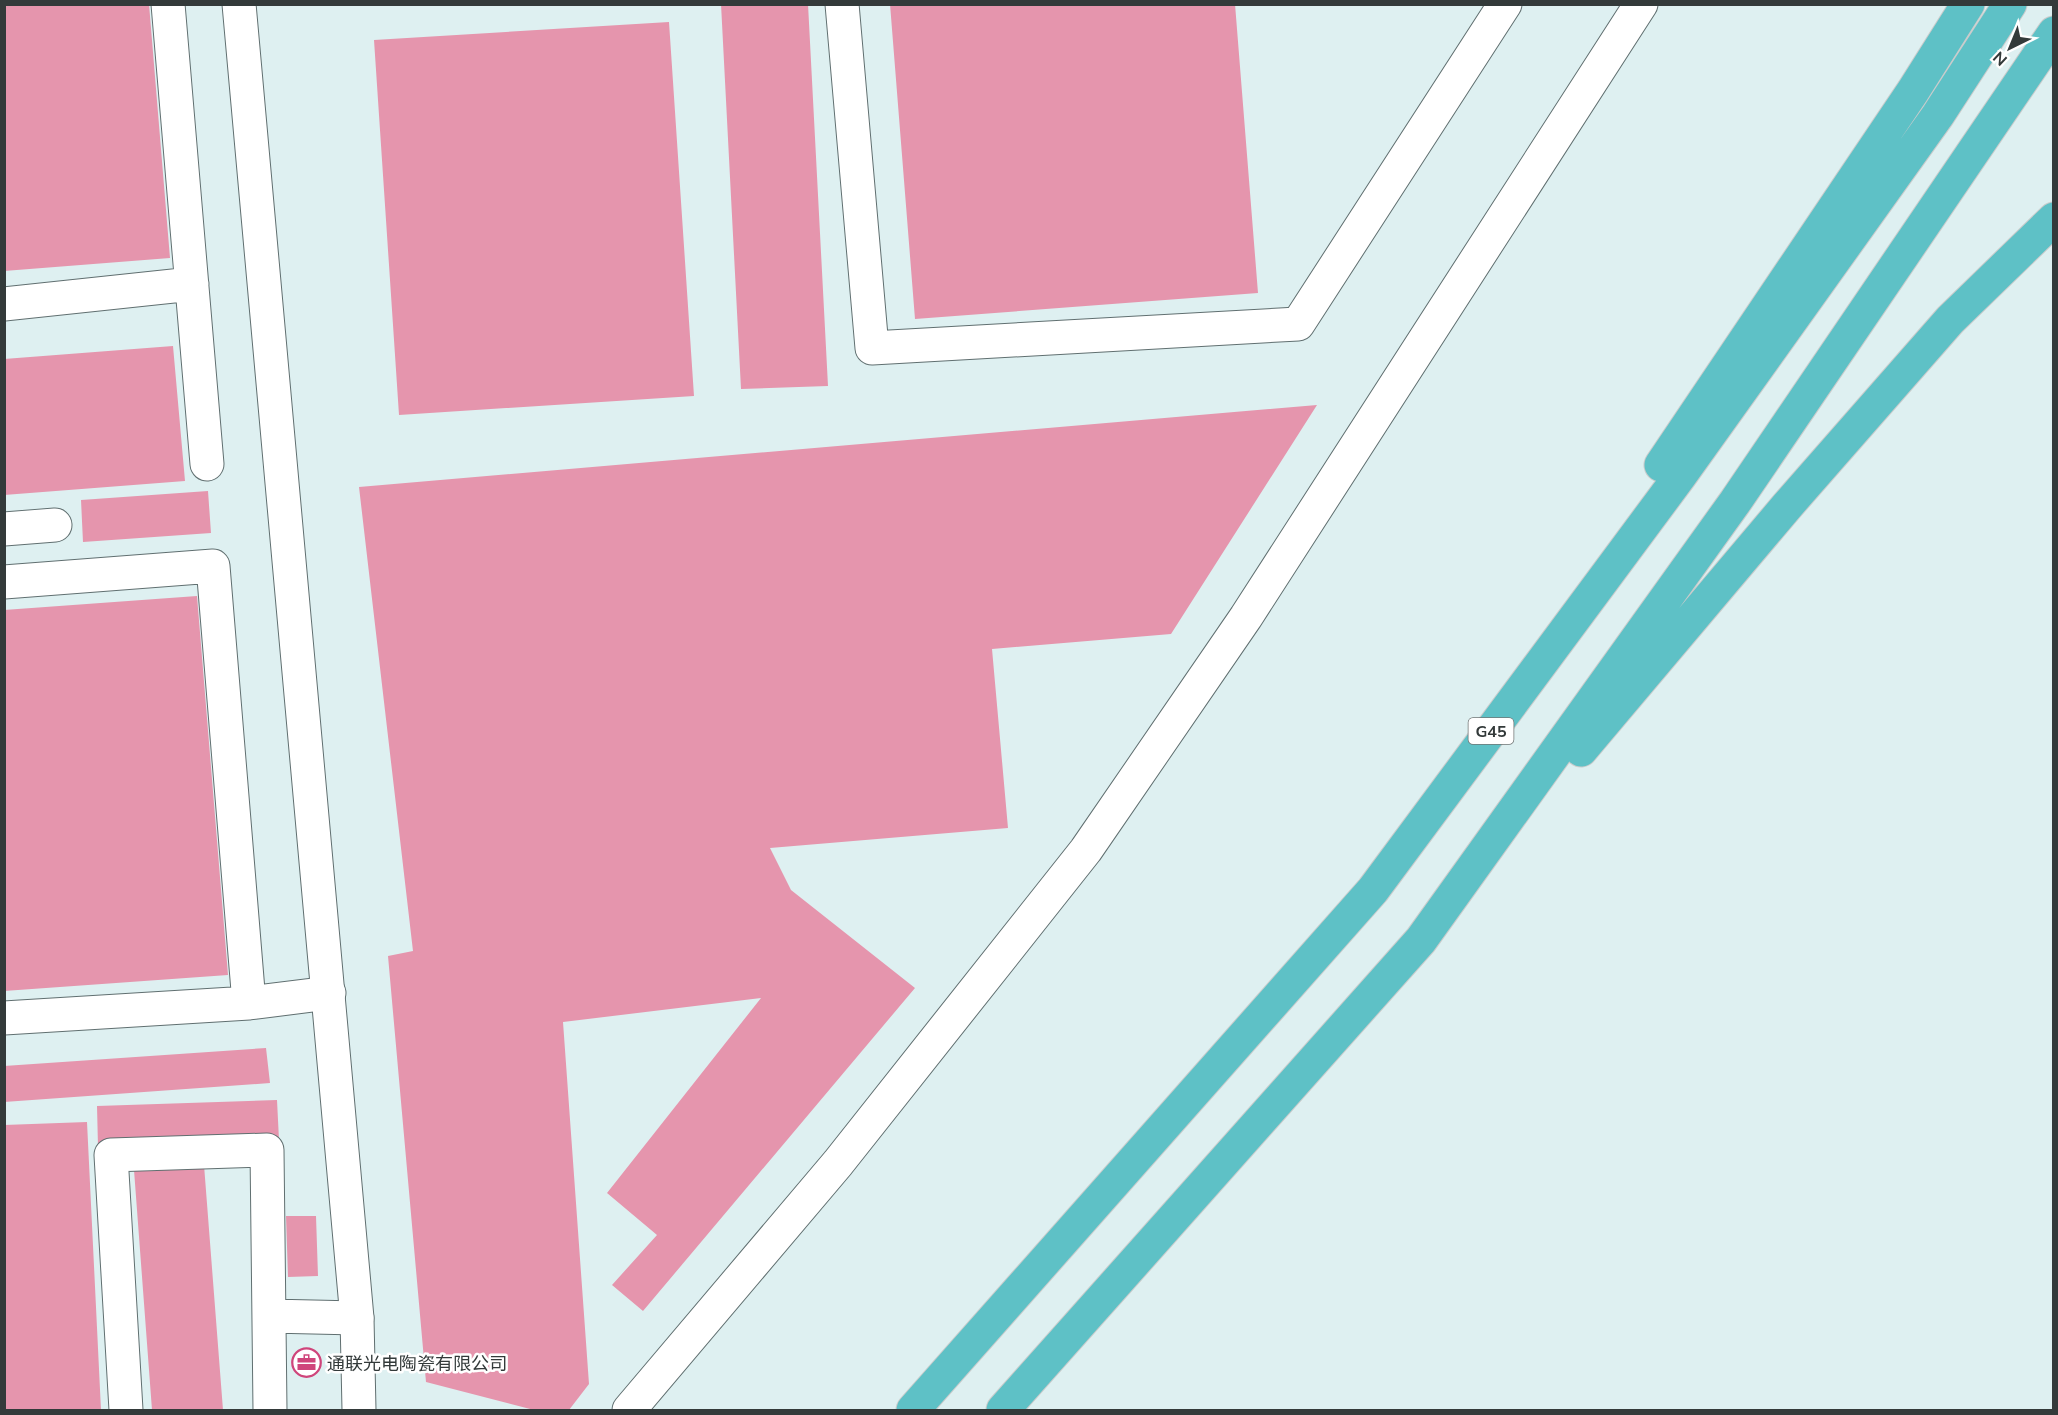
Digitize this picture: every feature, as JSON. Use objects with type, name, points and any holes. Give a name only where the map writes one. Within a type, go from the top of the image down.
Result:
[{"type":"highway","points":[[1373,890],[1914,91],[1968,4]]},
{"type":"highway","name":"G45","points":[[914,1410],[1373,890],[1687,466],[1938,115],[2010,4]]},
{"type":"highway","points":[[1421,940],[1735,502],[2054,33]]},
{"type":"highway","points":[[1003,1410],[1421,940],[1787,506],[1950,320],[2054,219]]},
{"type":"street","points":[[168,4],[207,464]]},
{"type":"street","points":[[239,4],[357,1318],[359,1410]]},
{"type":"street","points":[[842,4],[872,348],[1298,324],[1505,4]]},
{"type":"street","points":[[629,1410],[838,1163],[1086,850],[1246,617],[1641,4]]},
{"type":"street","points":[[4,304],[192,284]]},
{"type":"street","points":[[4,529],[55,525]]},
{"type":"street","points":[[4,582],[213,566],[249,1003]]},
{"type":"street","points":[[4,1018],[249,1003],[329,993]]},
{"type":"street","points":[[126,1410],[111,1155],[267,1150],[270,1410]]},
{"type":"street","points":[[269,1316],[357,1318]]},
{"type":"building","points":[[4,4],[149,4],[170,258],[4,271]]},
{"type":"building","points":[[721,4],[808,4],[828,386],[741,389]]},
{"type":"building","points":[[890,4],[1235,4],[1258,293],[915,319]]},
{"type":"building","points":[[669,22],[694,396],[399,415],[374,40]]},
{"type":"building","points":[[173,346],[185,481],[4,495],[4,359]]},
{"type":"building","points":[[1317,405],[1171,634],[992,649],[1008,828],[770,848],[791,890],[915,988],[643,1311],[612,1285],[657,1235],[607,1193],[761,998],[563,1022],[589,1384],[569,1410],[534,1410],[426,1382],[388,956],[413,951],[359,487]]},
{"type":"building","points":[[208,491],[211,533],[83,542],[81,500]]},
{"type":"building","points":[[197,596],[228,975],[4,991],[4,610]]},
{"type":"building","points":[[266,1048],[270,1083],[4,1102],[4,1066]]},
{"type":"building","points":[[277,1100],[279,1140],[98,1147],[97,1106]]},
{"type":"building","points":[[87,1122],[101,1410],[4,1410],[4,1125]]},
{"type":"building","points":[[204,1165],[223,1410],[152,1410],[134,1170]]},
{"type":"building","points":[[286,1216],[316,1216],[318,1276],[288,1277]]},
{"type":"place","name":"通联光电陶瓷有限公司","points":[[306,1363]]}]
